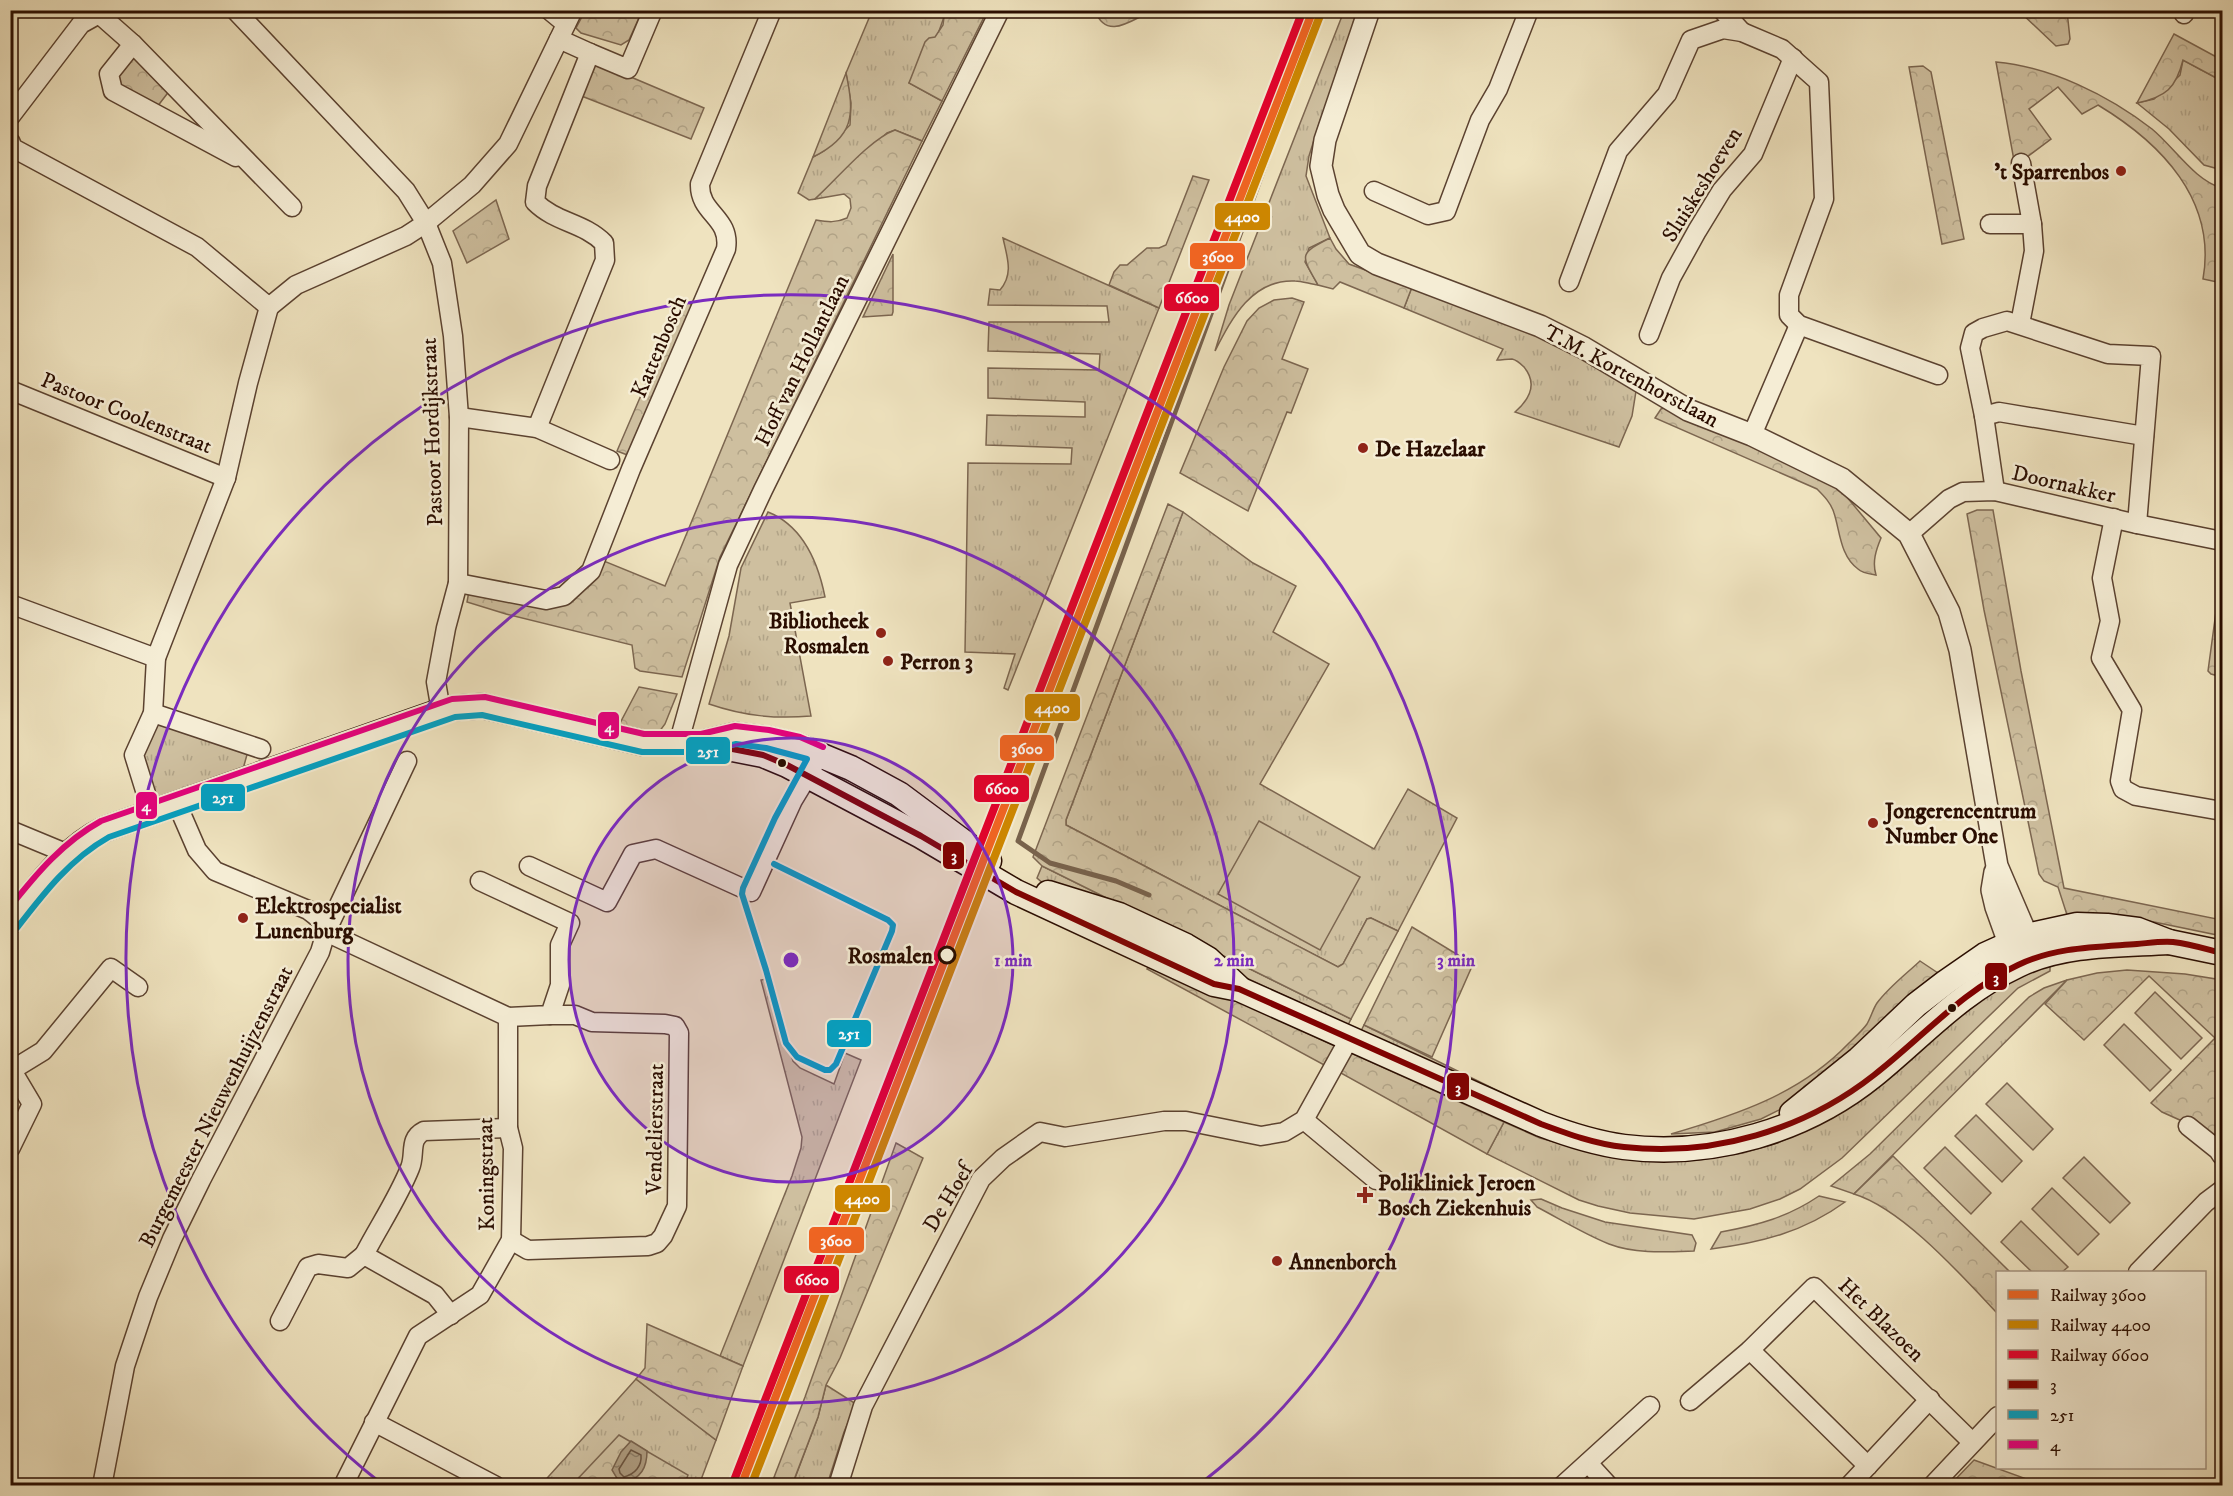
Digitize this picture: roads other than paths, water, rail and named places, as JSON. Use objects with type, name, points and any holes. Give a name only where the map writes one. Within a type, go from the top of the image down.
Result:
[{"type":"main road","points":[[10,922],[49,873],[68,854],[85,839],[105,829],[441,711],[483,706],[643,743],[678,745],[702,743],[735,735],[798,746],[899,794],[984,858],[1029,883],[1063,899],[1119,915],[1186,946],[1208,959],[1239,989]]},
{"type":"main road","points":[[702,743],[762,755],[808,776],[921,836],[1016,892],[1214,984],[1239,989],[1540,1124],[1586,1139],[1622,1147],[1677,1149],[1712,1146],[1790,1125],[1824,1109],[1874,1075],[1960,999],[2022,951],[2169,942],[2223,953]]},
{"type":"street","name":"Pastoor Hordijkstraat","points":[[235,10],[406,191],[426,223],[442,263],[453,336],[459,417],[458,583],[446,628],[436,682],[441,711]]},
{"type":"street","points":[[549,10],[566,25],[590,53],[628,69],[653,10]]},
{"type":"street","name":"Kattenbosch","points":[[458,583],[546,600],[564,596],[591,571],[726,249],[728,237],[724,227],[704,203],[700,194],[700,184],[772,10]]},
{"type":"street","name":"Hoff van Hollantlaan","points":[[678,745],[728,565],[1000,10]]},
{"type":"street","name":"T.M. Kortenhorstlaan","points":[[1369,10],[1325,140],[1321,166],[1331,204],[1360,254],[1377,264],[1540,326],[1584,348],[1688,410],[1752,435],[1842,479],[1909,534],[1949,612],[1960,650],[1996,866],[2022,951]]},
{"type":"street","points":[[1374,191],[1428,215],[1446,212],[1480,120],[1498,89],[1529,10]]},
{"type":"street","points":[[1722,10],[1742,32]]},
{"type":"street","points":[[10,117],[81,24],[101,12],[292,207]]},
{"type":"street","points":[[152,813],[134,755],[153,713],[156,658],[226,478],[248,383],[270,307],[296,285],[406,236],[426,223],[472,185],[508,144],[566,25]]},
{"type":"street","points":[[1569,282],[1618,151],[1667,94],[1691,40],[1723,29],[1742,32],[1782,49],[1819,82],[1824,199],[1789,295],[1789,315],[1799,325],[1938,375]]},
{"type":"street","points":[[134,44],[109,74],[113,91],[254,166]]},
{"type":"street","points":[[537,428],[605,260],[604,243],[593,232],[546,213],[535,202],[537,186],[590,53]]},
{"type":"street","name":"Sluiskeshoeven","points":[[1649,335],[1671,278],[1697,231],[1722,190],[1753,154],[1793,58]]},
{"type":"street","points":[[11,146],[197,247],[270,307]]},
{"type":"street","points":[[2020,324],[2034,251],[2032,224],[2021,164]]},
{"type":"street","points":[[1990,224],[2032,224]]},
{"type":"street","points":[[1995,492],[1984,416],[1970,348],[1974,333],[2007,321],[2108,354],[2151,356],[2137,524]]},
{"type":"street","points":[[1752,435],[1799,325]]},
{"type":"street","name":"Pastoor Coolenstraat","points":[[10,390],[226,478]]},
{"type":"street","points":[[1984,416],[1999,412],[2144,436]]},
{"type":"street","points":[[459,417],[537,428],[610,460]]},
{"type":"street","name":"Doornakker","points":[[1909,534],[1948,499],[1963,492],[1995,492],[2223,541]]},
{"type":"street","points":[[2114,518],[2102,578],[2110,621],[2101,658],[2132,710],[2120,781],[2123,789],[2136,796],[2223,811]]},
{"type":"street","points":[[10,604],[156,658]]},
{"type":"street","points":[[153,713],[261,749]]},
{"type":"street","points":[[529,866],[607,902],[633,854],[656,849],[751,892],[793,800],[820,755]]},
{"type":"street","name":"Burgemeester Nieuwenhuijzenstraat","points":[[102,1485],[125,1366],[148,1296],[196,1190],[320,952],[326,932],[406,760]]},
{"type":"street","points":[[177,804],[197,850],[215,871],[308,910],[320,919],[326,932],[508,1017],[550,1015],[560,985],[560,945],[570,922],[480,881]]},
{"type":"street","points":[[10,830],[68,854]]},
{"type":"street","points":[[10,1149],[32,1104],[11,1068],[43,1051],[111,968],[138,987]]},
{"type":"street","name":"Vendelierstraat","points":[[511,1240],[528,1250],[648,1246],[657,1243],[663,1236],[677,1206],[679,1033],[675,1026],[665,1023],[592,1022],[575,1015],[550,1015]]},
{"type":"street","name":"Koningstraat","points":[[343,1485],[418,1336],[480,1295],[511,1240],[513,1148],[508,1128],[508,1017]]},
{"type":"street","points":[[1349,1039],[1304,1120],[1376,1180]]},
{"type":"street","name":"De Hoef","points":[[838,1485],[863,1406],[981,1179],[1003,1158],[1040,1132],[1065,1137],[1164,1121],[1186,1122],[1261,1136],[1284,1132],[1304,1120]]},
{"type":"street","points":[[2188,1126],[2223,1156]]},
{"type":"street","points":[[280,1321],[308,1268],[318,1264],[348,1268],[364,1255],[412,1165],[413,1141],[418,1134],[424,1131],[508,1128]]},
{"type":"street","points":[[2139,1271],[2206,1203],[2223,1190]]},
{"type":"street","points":[[364,1255],[435,1294],[451,1315]]},
{"type":"street","name":"Het Blazoen","points":[[1690,1401],[1750,1350],[1814,1287],[1972,1442]]},
{"type":"street","points":[[1750,1350],[1868,1466]]},
{"type":"street","points":[[1849,1485],[1930,1399]]},
{"type":"street","points":[[1562,1485],[1650,1406]]},
{"type":"street","points":[[1932,1485],[1996,1418]]},
{"type":"street","points":[[374,1422],[496,1485]]},
{"type":"street","points":[[1588,1462],[1609,1485]]},
{"type":"water","points":[[631,1441],[647,1451],[647,1457],[642,1472],[624,1483],[618,1480],[612,1470],[621,1452]]},
{"type":"waterway","points":[[1149,895],[1116,881],[1050,863],[1018,841],[1320,10]]},
{"type":"rail line","name":"6600","points":[[733,1483],[1303,10]]},
{"type":"rail line","name":"3600","points":[[741,1486],[1313,10]]},
{"type":"rail line","name":"4400","points":[[751,1486],[1321,13]]},
{"type":"place","name":"'t Sparrenbos","points":[[2121,171]]},
{"type":"place","name":"De Hazelaar","points":[[1363,448]]},
{"type":"place","name":"Bibliotheek Rosmalen","points":[[881,633]]},
{"type":"place","name":"Perron 3","points":[[888,661]]},
{"type":"place","name":"Jongerencentrum Number One","points":[[1873,823]]},
{"type":"place","name":"Elektrospecialist Lunenburg","points":[[243,918]]},
{"type":"place","name":"Rosmalen","points":[[947,955]]},
{"type":"place","name":"Polikliniek Jeroen Bosch Ziekenhuis","points":[[1365,1195]]},
{"type":"place","name":"Annenborch","points":[[1277,1261]]}]
